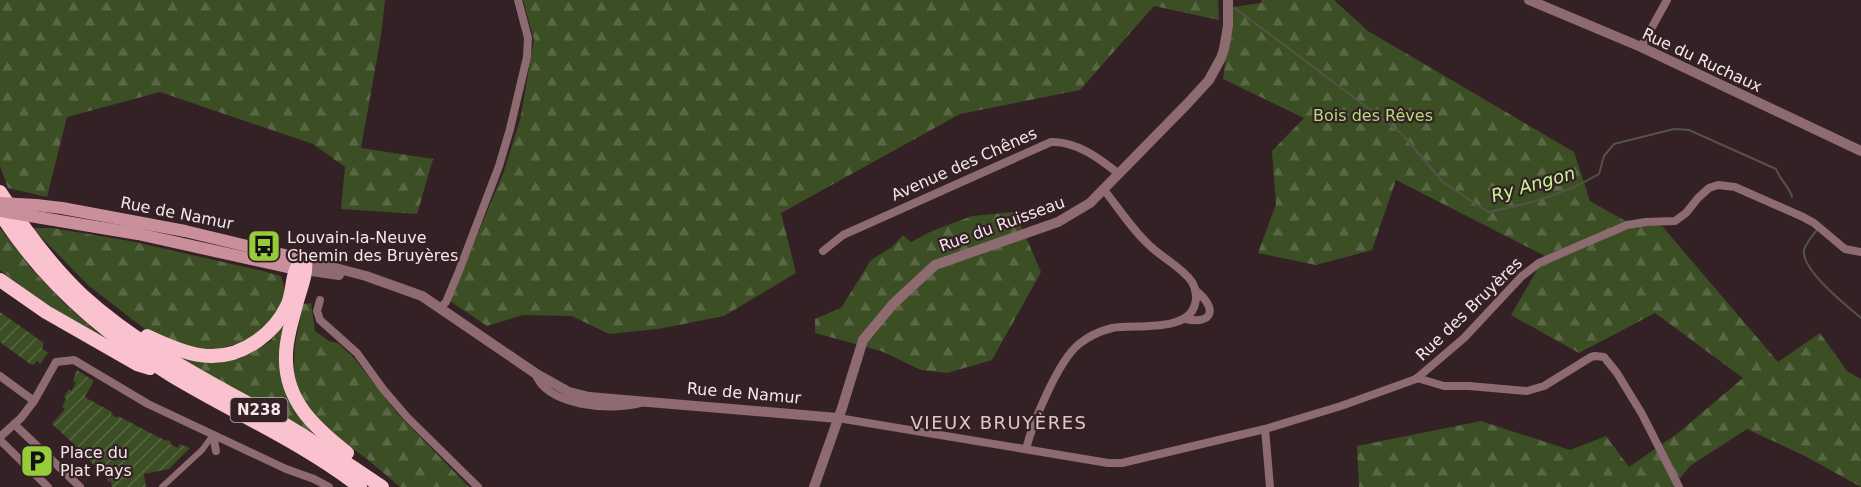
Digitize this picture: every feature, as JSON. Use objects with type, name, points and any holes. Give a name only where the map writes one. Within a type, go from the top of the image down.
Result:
[{"type":"highway","name":"N238","points":[[0,192],[24,228],[61,273],[91,303],[134,336],[178,364],[325,448],[382,487]]},
{"type":"highway","name":"N238","points":[[0,212],[53,282],[102,328],[172,375],[319,458],[360,487]]},
{"type":"highway","points":[[134,336],[142,334],[180,351],[199,356],[220,356],[242,350],[269,332],[282,316],[303,266]]},
{"type":"highway","points":[[303,266],[286,353],[289,386],[298,405],[311,422],[373,473],[382,487]]},
{"type":"highway","points":[[0,280],[46,312],[137,364],[172,375]]},
{"type":"main road","name":"Rue de Namur","points":[[0,204],[36,205],[80,211],[185,231],[303,266]]},
{"type":"main road","name":"Rue de Namur","points":[[0,212],[138,234],[303,266]]},
{"type":"street","points":[[441,308],[446,302],[459,271],[499,166],[510,129],[527,57],[528,38],[518,0]]},
{"type":"street","name":"Rue du Ruchaux","points":[[1529,0],[1641,47],[1861,152]]},
{"type":"street","points":[[1641,47],[1667,0]]},
{"type":"street","name":"Rue du Ruisseau","points":[[814,487],[863,340],[893,304],[935,265],[1058,222],[1077,212],[1104,190],[1209,80],[1224,49],[1228,6]]},
{"type":"street","name":"Avenue des Chênes","points":[[823,251],[843,235],[1051,142],[1072,144],[1119,174]]},
{"type":"street","name":"Rue des Bruyères","points":[[1417,378],[1464,338],[1522,276],[1539,263],[1627,225],[1675,221],[1686,213],[1703,192],[1713,186],[1735,187],[1803,217],[1814,223],[1845,249],[1861,252]]},
{"type":"street","points":[[1026,449],[1057,374],[1066,357],[1078,344],[1106,330],[1172,324],[1185,319],[1200,320],[1206,318],[1209,313],[1210,306],[1195,290],[1187,276],[1145,242],[1104,190]]},
{"type":"street","name":"Rue de Namur","points":[[303,266],[378,281],[422,296],[535,373],[569,392],[589,397],[838,418]]},
{"type":"street","points":[[1185,319],[1194,307],[1195,290]]},
{"type":"street","points":[[320,300],[316,311],[320,320],[357,353],[407,417],[478,487]]},
{"type":"street","points":[[838,418],[1118,464],[1265,429],[1341,406],[1417,378],[1444,386],[1527,391],[1544,386],[1595,356],[1604,357],[1617,373],[1642,414],[1679,487]]},
{"type":"street","points":[[48,487],[0,439],[34,401],[56,362],[74,360],[148,404],[286,470],[314,479],[329,487]]},
{"type":"street","points":[[0,376],[34,401]]},
{"type":"street","points":[[14,424],[79,487]]},
{"type":"street","points":[[1265,429],[1270,487]]},
{"type":"street","points":[[213,435],[216,451]]},
{"type":"street","points":[[162,487],[202,450],[213,435]]},
{"type":"green space","points":[[0,0],[385,0],[381,36],[361,148],[433,159],[417,214],[341,209],[345,167],[313,144],[160,92],[67,117],[47,197],[8,188],[0,166]]},
{"type":"green space","points":[[523,0],[1218,0],[1219,20],[1154,6],[1080,90],[960,114],[781,213],[796,273],[724,316],[658,329],[609,334],[572,316],[523,315],[487,326],[450,301],[504,171],[520,120],[534,40]]},
{"type":"green space","name":"Bois des Rêves","points":[[1262,0],[1334,0],[1368,31],[1574,152],[1590,201],[1629,223],[1662,226],[1778,362],[1820,333],[1847,371],[1861,379],[1861,487],[1805,456],[1747,429],[1690,466],[1673,487],[1359,487],[1357,446],[1481,421],[1570,450],[1606,436],[1629,467],[1678,433],[1743,378],[1655,313],[1579,353],[1511,315],[1545,256],[1396,180],[1372,250],[1316,265],[1258,253],[1276,204],[1272,151],[1304,118],[1223,79],[1233,7],[1261,3]]},
{"type":"green space","points":[[1015,212],[1041,272],[992,360],[947,373],[921,370],[881,351],[815,333],[815,319],[841,308],[871,260],[892,247],[903,235],[911,242],[932,231],[972,216]]},
{"type":"green space","points":[[0,228],[30,267],[64,303],[104,338],[37,298],[0,270]]},
{"type":"green space","points":[[32,228],[52,228],[130,241],[263,271],[281,276],[286,294],[273,319],[249,340],[220,349],[198,351],[150,333],[89,286]]},
{"type":"green space","points":[[311,303],[315,331],[329,341],[338,343],[354,358],[397,413],[469,487],[400,487],[367,459],[324,428],[303,402],[293,376],[295,344],[303,304]]},
{"type":"green space","points":[[0,312],[44,343],[42,348],[48,353],[40,364],[37,361],[34,365],[30,364],[0,342]]},
{"type":"green space","points":[[289,312],[280,364],[287,397],[315,436],[167,351],[212,362],[242,358],[271,341]]},
{"type":"green space","points":[[77,370],[94,381],[85,396],[88,399],[112,412],[111,414],[117,418],[118,416],[164,440],[171,441],[170,444],[178,448],[180,444],[190,448],[169,469],[144,474],[146,487],[112,487],[111,481],[108,482],[107,477],[52,424],[65,409],[62,407],[66,399],[64,397],[76,383],[73,381]]},
{"type":"waterway","name":"Ry Angon","points":[[1235,8],[1401,133],[1443,182],[1488,212],[1531,202],[1572,188],[1599,174],[1604,156],[1614,144],[1674,129],[1689,130],[1776,169],[1792,197]]},
{"type":"waterway","name":"Ry Angon","points":[[1817,230],[1805,247],[1805,258],[1826,287],[1861,318]]},
{"type":"place","name":"Louvain-la-Neuve Chemin des Bruyères","points":[[264,246]]},
{"type":"place","name":"Place du Plat Pays","points":[[37,461]]},
{"type":"district","name":"VIEUX BRUYÈRES","points":[[999,422]]}]
